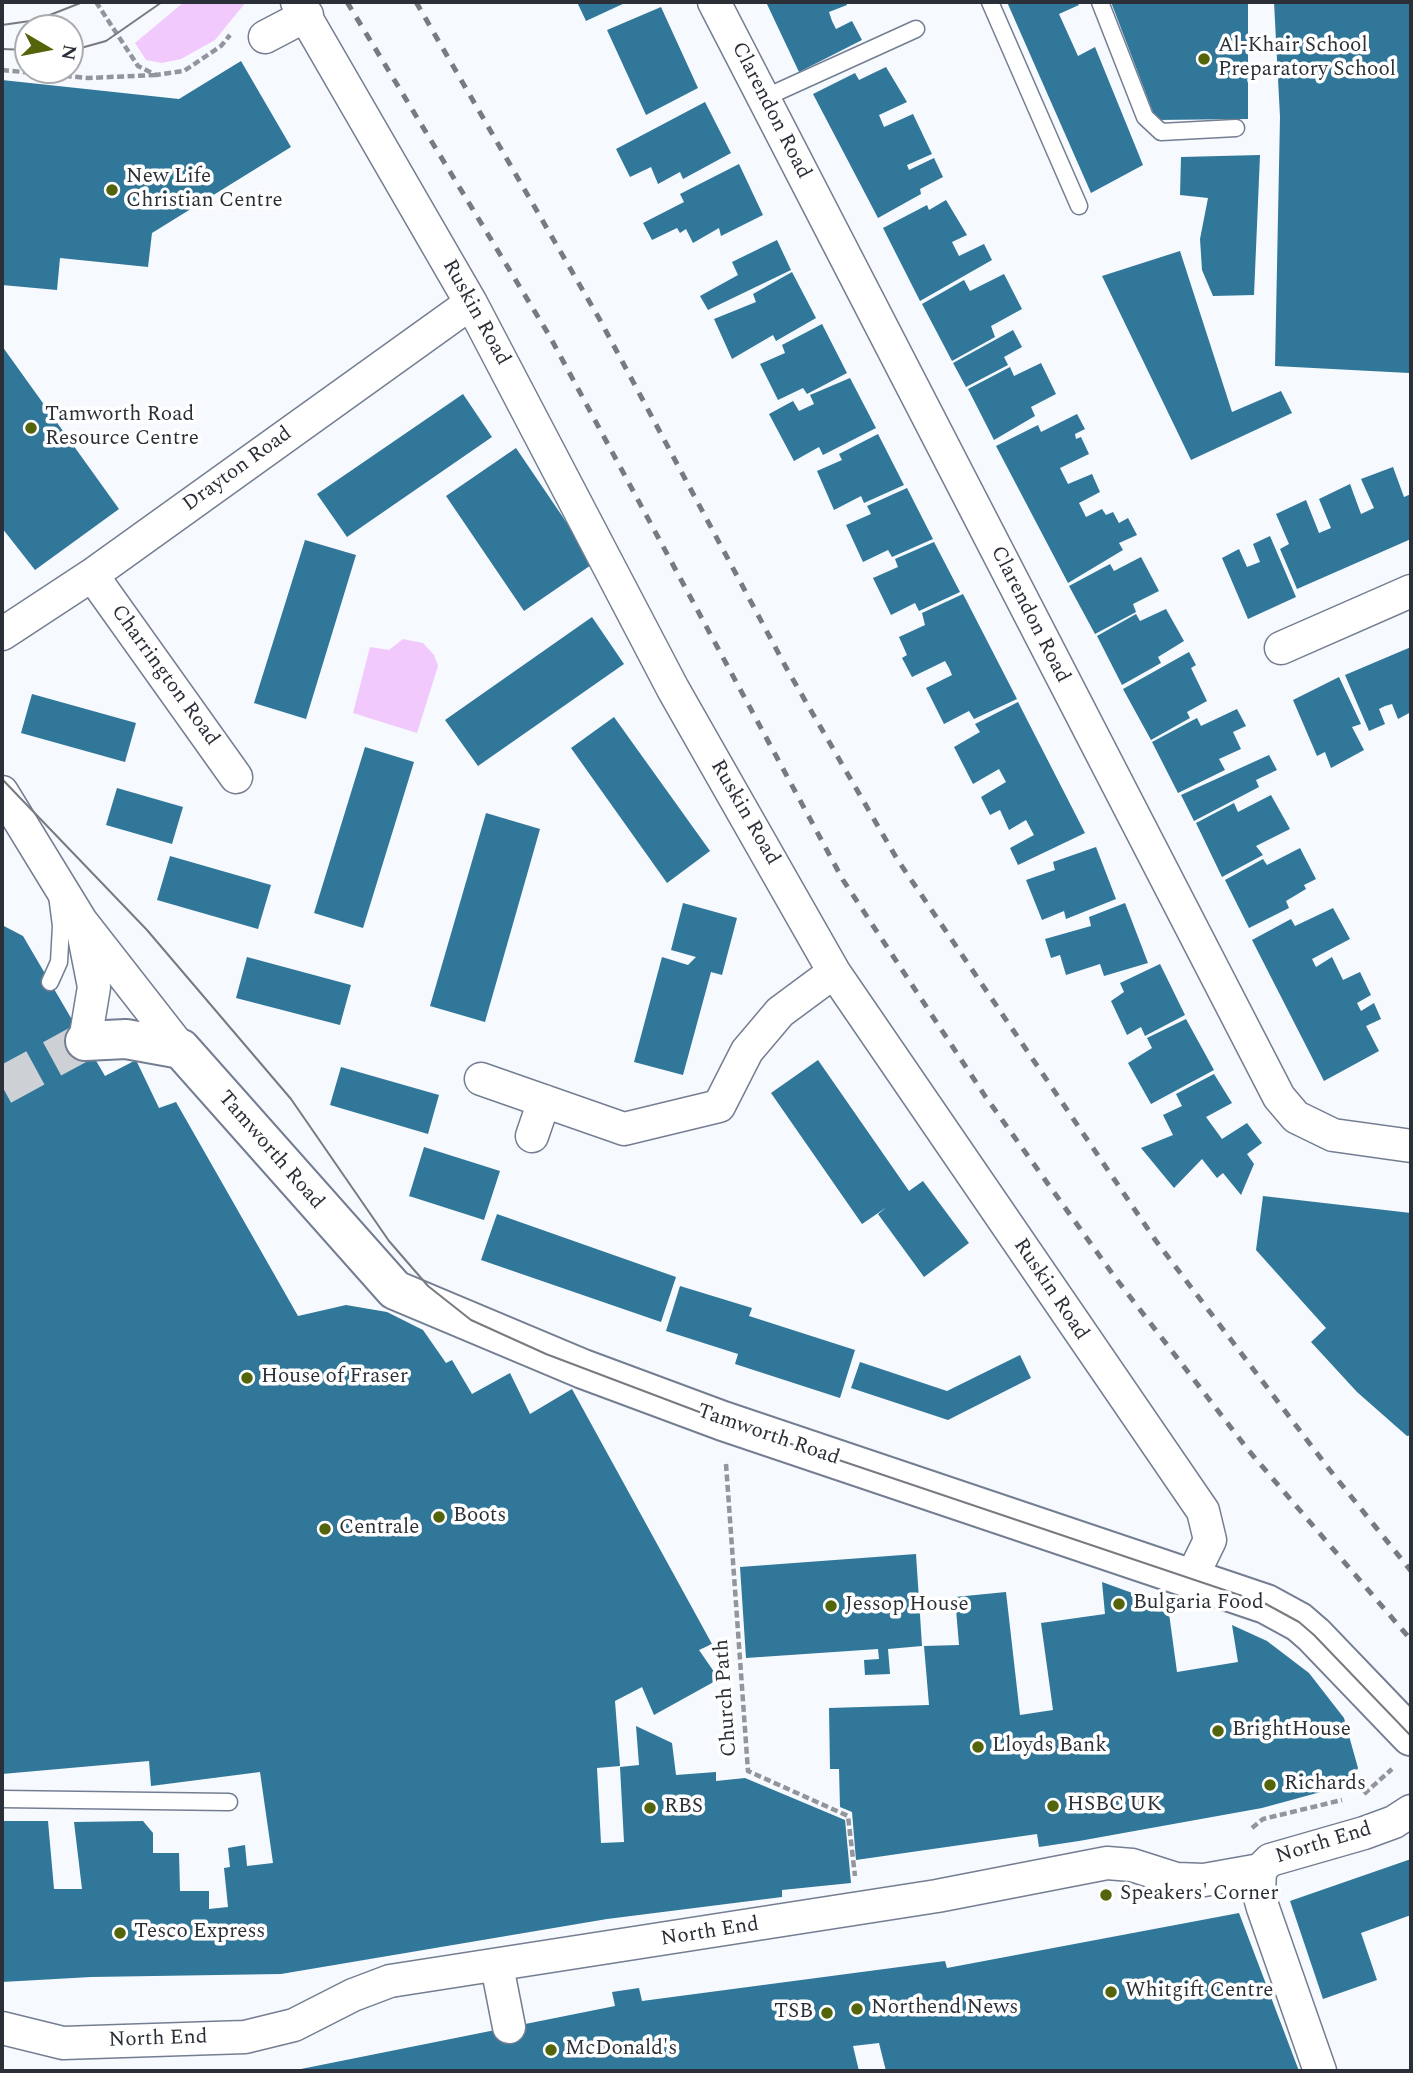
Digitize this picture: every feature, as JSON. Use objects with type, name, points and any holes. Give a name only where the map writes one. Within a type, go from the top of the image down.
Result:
[{"type":"street","name":"Clarendon Road","points":[[714,2],[1279,1097],[1296,1117],[1333,1135],[1411,1146]]},
{"type":"street","points":[[265,37],[302,8]]},
{"type":"street","name":"Ruskin Road","points":[[302,8],[471,303],[673,689],[834,972],[1203,1511],[1210,1540],[1191,1579]]},
{"type":"street","name":"Drayton Road","points":[[2,634],[92,575],[471,303]]},
{"type":"street","name":"Charrington Road","points":[[92,575],[236,777]]},
{"type":"street","points":[[1281,648],[1411,591]]},
{"type":"street","name":"Tamworth Road","points":[[2,792],[81,921],[181,1049],[395,1290],[571,1364],[723,1421],[1250,1598],[1299,1622],[1411,1736]]},
{"type":"street","name":"Tamworth Road","points":[[81,921],[94,987],[85,1041],[126,1039],[181,1049]]},
{"type":"street","points":[[481,1079],[624,1129],[719,1106],[747,1051],[780,1012],[834,972]]},
{"type":"street","points":[[533,1136],[544,1101]]},
{"type":"street","name":"North End","points":[[2,2028],[63,2043],[245,2037],[294,2025],[353,1995],[390,1981],[861,1908],[1107,1863],[1132,1865],[1176,1879],[1205,1880],[1260,1870],[1270,1860],[1364,1833],[1394,1822],[1411,1811]]},
{"type":"street","points":[[1260,1870],[1261,1901],[1320,2071]]},
{"type":"street","points":[[497,1966],[509,2027]]},
{"type":"lane","points":[[990,2],[1079,206]]},
{"type":"lane","points":[[1100,2],[1145,117],[1161,132],[1236,128]]},
{"type":"lane","points":[[764,98],[916,29]]},
{"type":"lane","points":[[50,982],[60,962],[61,926],[55,875]]},
{"type":"lane","points":[[2,1799],[229,1802]]},
{"type":"path","points":[[96,2],[138,66],[156,75]]},
{"type":"path","points":[[2,70],[88,78],[184,71],[221,46],[246,15],[265,37]]},
{"type":"path","name":"Church Path","points":[[723,1421],[748,1771],[848,1816],[861,1908]]},
{"type":"shaded area","points":[[184,2],[246,2],[215,40],[181,59],[162,63],[146,60],[135,43]]},
{"type":"shaded area","points":[[403,639],[423,643],[434,655],[438,666],[417,733],[353,713],[370,647],[389,650]]},
{"type":"building","points":[[577,2],[627,2],[586,21]]},
{"type":"building","points":[[766,2],[846,2],[847,5],[829,12],[832,21],[836,29],[852,21],[862,40],[799,72]]},
{"type":"building","points":[[1007,2],[1077,2],[1079,5],[1059,14],[1078,56],[1095,47],[1143,165],[1091,193]]},
{"type":"building","name":"Al-Khair School Preparatory School","points":[[1111,2],[1248,2],[1248,119],[1156,120]]},
{"type":"building","points":[[1274,2],[1411,2],[1409,373],[1275,366],[1280,117]]},
{"type":"building","points":[[661,7],[698,88],[646,115],[607,30]]},
{"type":"building","name":"New Life Christian Centre","points":[[241,61],[291,147],[152,233],[148,267],[60,258],[57,290],[2,285],[2,80],[14,81],[14,84],[39,84],[179,99]]},
{"type":"building","points":[[886,67],[907,102],[879,115],[884,127],[913,114],[932,154],[907,165],[909,170],[934,158],[943,177],[920,189],[921,194],[878,218],[813,94],[855,73],[859,80]]},
{"type":"building","points":[[705,102],[731,153],[683,179],[680,172],[658,184],[651,167],[630,177],[616,149]]},
{"type":"building","points":[[1260,155],[1254,295],[1213,296],[1202,270],[1200,239],[1208,198],[1180,195],[1181,157]]},
{"type":"building","points":[[739,164],[763,215],[721,236],[719,228],[693,243],[686,229],[680,233],[677,228],[652,240],[643,223],[684,202],[680,194]]},
{"type":"building","points":[[946,200],[967,235],[952,242],[959,256],[984,244],[992,260],[920,301],[883,228],[927,205],[929,210]]},
{"type":"building","points":[[777,240],[791,270],[708,310],[700,296],[738,275],[732,262]]},
{"type":"building","points":[[1180,251],[1232,412],[1281,391],[1292,413],[1191,460],[1102,276]]},
{"type":"building","points":[[792,272],[816,318],[776,341],[773,335],[732,359],[714,319],[756,302],[753,294]]},
{"type":"building","points":[[1004,274],[1022,309],[991,326],[995,337],[952,361],[922,304],[964,280],[970,291]]},
{"type":"building","points":[[822,324],[847,373],[807,394],[803,388],[778,400],[760,364],[785,353],[782,345]]},
{"type":"building","points":[[1013,330],[1022,347],[1004,357],[1008,365],[966,387],[953,363]]},
{"type":"building","name":"Tamworth Road Resource Centre","points":[[2,346],[119,509],[35,570],[2,528]]},
{"type":"building","points":[[1041,363],[1056,394],[1031,407],[1035,416],[994,440],[968,389],[1010,367],[1014,376]]},
{"type":"building","points":[[850,378],[876,428],[823,455],[819,447],[794,461],[769,414],[793,401],[799,411],[814,404],[810,395]]},
{"type":"building","points":[[463,394],[492,437],[347,537],[317,494]]},
{"type":"building","points":[[1077,414],[1085,429],[1075,434],[1076,439],[1081,437],[1089,454],[1060,468],[1068,484],[1092,474],[1100,492],[1079,503],[1086,517],[1102,509],[1106,515],[1113,512],[1119,523],[1128,518],[1137,535],[1119,543],[1123,550],[1068,583],[996,446],[1038,425],[1041,432]]},
{"type":"building","points":[[878,434],[904,485],[864,503],[861,496],[834,510],[817,471],[842,460],[839,454]]},
{"type":"building","points":[[516,448],[594,563],[524,611],[446,496]]},
{"type":"building","points":[[1393,467],[1404,497],[1411,494],[1411,539],[1297,589],[1280,549],[1289,544],[1276,514],[1306,500],[1319,533],[1331,528],[1319,499],[1350,484],[1361,514],[1374,508],[1361,479]]},
{"type":"building","points":[[907,488],[933,539],[892,557],[888,550],[863,562],[846,525],[871,514],[867,506]]},
{"type":"building","points":[[1270,536],[1296,597],[1248,619],[1222,558],[1239,549],[1247,567],[1260,562],[1253,544]]},
{"type":"building","points":[[305,540],[356,555],[306,719],[254,703]]},
{"type":"building","points":[[934,542],[960,592],[919,611],[915,603],[891,615],[873,578],[898,567],[895,559]]},
{"type":"building","points":[[1141,557],[1159,591],[1133,604],[1136,612],[1095,634],[1069,586],[1110,564],[1114,571]]},
{"type":"building","points":[[963,594],[1017,699],[974,719],[969,711],[944,724],[926,688],[952,675],[949,668],[945,661],[912,677],[902,658],[907,655],[899,637],[925,625],[922,613]]},
{"type":"building","points":[[1166,609],[1184,641],[1158,657],[1161,663],[1122,685],[1097,636],[1136,614],[1140,621]]},
{"type":"building","points":[[592,617],[624,664],[478,766],[445,720]]},
{"type":"building","points":[[1411,647],[1411,712],[1398,719],[1392,704],[1385,706],[1379,709],[1385,724],[1369,731],[1345,675]]},
{"type":"building","points":[[1189,652],[1196,665],[1191,668],[1207,701],[1187,712],[1190,718],[1151,740],[1123,689]]},
{"type":"building","points":[[1339,677],[1361,724],[1352,727],[1364,750],[1331,768],[1325,752],[1317,756],[1293,700]]},
{"type":"building","points":[[32,694],[136,723],[125,762],[21,733]]},
{"type":"building","points":[[1018,702],[1085,833],[1018,865],[1010,848],[1034,835],[1026,820],[1009,830],[1000,810],[990,815],[981,797],[1006,782],[999,769],[973,784],[954,747],[980,732],[975,724]]},
{"type":"building","points":[[1237,709],[1246,726],[1233,732],[1241,749],[1219,759],[1225,770],[1178,793],[1152,742],[1197,718],[1201,726]]},
{"type":"building","points":[[614,717],[710,851],[667,883],[571,748]]},
{"type":"building","points":[[365,747],[414,762],[363,928],[314,913]]},
{"type":"building","points":[[1269,755],[1277,770],[1256,780],[1259,787],[1194,821],[1181,795]]},
{"type":"building","points":[[117,788],[183,807],[172,844],[106,825]]},
{"type":"building","points":[[1271,795],[1290,829],[1256,846],[1263,855],[1222,877],[1196,823],[1234,803],[1238,812]]},
{"type":"building","points":[[486,813],[540,829],[485,1022],[430,1006]]},
{"type":"building","points":[[1096,847],[1116,899],[1066,919],[1064,911],[1042,920],[1026,880],[1055,870],[1053,862]]},
{"type":"building","points":[[1300,848],[1316,879],[1304,885],[1306,889],[1286,901],[1289,908],[1249,928],[1225,880],[1263,859],[1267,865]]},
{"type":"building","points":[[170,856],[271,885],[258,929],[157,900]]},
{"type":"building","points":[[683,903],[737,918],[722,975],[711,972],[683,1075],[634,1062],[662,957],[688,965],[696,957],[671,950]]},
{"type":"building","points":[[1125,903],[1148,963],[1104,976],[1100,964],[1066,975],[1060,955],[1051,958],[1045,939],[1091,926],[1089,917]]},
{"type":"building","points":[[1333,908],[1350,939],[1312,959],[1316,967],[1332,957],[1343,980],[1360,972],[1371,995],[1357,1003],[1361,1011],[1374,1003],[1381,1019],[1366,1026],[1379,1051],[1324,1081],[1252,940],[1291,919],[1295,926]]},
{"type":"building","name":"Centrale","points":[[2,925],[23,936],[105,1076],[136,1060],[159,1108],[176,1102],[298,1316],[346,1305],[387,1312],[423,1330],[446,1363],[452,1360],[472,1394],[510,1373],[530,1414],[572,1389],[712,1644],[699,1650],[719,1679],[654,1715],[642,1687],[615,1701],[620,1766],[597,1768],[601,1843],[624,1842],[620,1767],[639,1765],[636,1726],[672,1743],[676,1775],[716,1772],[716,1781],[745,1778],[845,1820],[851,1883],[782,1890],[782,1897],[607,1919],[281,1974],[91,1977],[2,1982],[2,1821],[48,1821],[54,1889],[82,1889],[74,1822],[143,1821],[153,1833],[153,1853],[179,1853],[180,1891],[209,1891],[209,1909],[228,1907],[224,1868],[230,1867],[228,1848],[245,1845],[247,1866],[273,1863],[260,1772],[151,1786],[149,1761],[2,1774]]},
{"type":"building","points":[[247,957],[351,985],[340,1025],[236,998]]},
{"type":"building","points":[[1160,964],[1185,1015],[1145,1036],[1141,1027],[1127,1035],[1111,1001],[1124,992],[1120,983]]},
{"type":"building","points":[[1186,1019],[1214,1070],[1151,1104],[1128,1063],[1152,1048],[1147,1038]]},
{"type":"building","points":[[818,1060],[909,1191],[923,1181],[969,1243],[924,1277],[878,1214],[887,1207],[862,1224],[771,1093]]},
{"type":"building","points":[[341,1067],[439,1095],[428,1134],[330,1105]]},
{"type":"building","points":[[1214,1074],[1232,1103],[1206,1117],[1222,1139],[1247,1123],[1262,1143],[1247,1154],[1254,1164],[1241,1195],[1223,1173],[1217,1178],[1202,1159],[1174,1188],[1141,1148],[1173,1135],[1163,1115],[1182,1106],[1176,1094]]},
{"type":"building","points":[[424,1147],[500,1171],[484,1220],[409,1196]]},
{"type":"building","points":[[1263,1196],[1411,1213],[1411,1435],[1407,1436],[1357,1392],[1311,1342],[1326,1328],[1256,1250]]},
{"type":"building","points":[[497,1214],[676,1277],[661,1322],[481,1260]]},
{"type":"building","points":[[680,1286],[752,1308],[749,1316],[855,1350],[840,1398],[735,1364],[738,1354],[666,1331]]},
{"type":"building","points":[[1020,1355],[1031,1378],[948,1420],[851,1388],[860,1362],[947,1391]]},
{"type":"building","name":"Jessop House","points":[[916,1554],[922,1646],[888,1649],[890,1674],[865,1675],[864,1660],[879,1659],[878,1649],[746,1658],[740,1567]]},
{"type":"building","points":[[1102,1582],[1168,1606],[1177,1672],[1238,1662],[1232,1625],[1267,1641],[1309,1673],[1344,1718],[1358,1768],[1350,1784],[1262,1808],[1079,1841],[1039,1847],[1037,1834],[856,1860],[852,1812],[840,1807],[839,1769],[830,1769],[829,1708],[929,1705],[924,1646],[959,1645],[955,1597],[1006,1592],[1020,1715],[1053,1710],[1041,1623],[1105,1614]]},
{"type":"building","points":[[1411,1859],[1411,1915],[1361,1933],[1377,1980],[1323,1999],[1290,1901]]},
{"type":"building","points":[[1239,1913],[1299,2071],[886,2071],[879,2043],[853,2046],[859,2071],[291,2071],[615,2006],[612,1992],[639,1988],[642,2001],[945,1961],[947,1968]]},
{"type":"tunnel","points":[[2,1086],[85,1041]]},
{"type":"tram line","points":[[2,25],[37,20],[83,2]]},
{"type":"tram line","points":[[84,47],[106,41],[162,2]]},
{"type":"tram line","points":[[2,49],[14,49]]},
{"type":"tram line","points":[[2,779],[147,930],[291,1099],[389,1241],[428,1286],[471,1320],[546,1354],[723,1421],[1266,1604],[1299,1622],[1314,1635],[1411,1736]]},
{"type":"railway","points":[[347,2],[549,335],[843,880],[985,1096],[1114,1276],[1249,1451],[1411,1640]]},
{"type":"railway","points":[[416,2],[600,320],[788,671],[897,859],[1156,1241],[1329,1469],[1411,1571]]},
{"type":"place","name":"Al-Khair School Preparatory School","points":[[1204,59]]},
{"type":"place","name":"New Life Christian Centre","points":[[112,190]]},
{"type":"place","name":"Tamworth Road Resource Centre","points":[[31,428]]},
{"type":"place","name":"House of Fraser","points":[[247,1378]]},
{"type":"place","name":"Boots","points":[[439,1517]]},
{"type":"place","name":"Centrale","points":[[325,1529]]},
{"type":"place","name":"Bulgaria Food","points":[[1119,1604]]},
{"type":"place","name":"Jessop House","points":[[831,1606]]},
{"type":"place","name":"BrightHouse","points":[[1218,1731]]},
{"type":"place","name":"Lloyds Bank","points":[[978,1747]]},
{"type":"place","name":"Richards","points":[[1270,1785]]},
{"type":"place","name":"HSBC UK","points":[[1053,1806]]},
{"type":"place","name":"RBS","points":[[650,1808]]},
{"type":"place","name":"Speakers' Corner","points":[[1106,1895]]},
{"type":"place","name":"Tesco Express","points":[[120,1933]]},
{"type":"place","name":"Whitgift Centre","points":[[1111,1992]]},
{"type":"place","name":"Northend News","points":[[857,2009]]},
{"type":"place","name":"TSB","points":[[827,2013]]},
{"type":"place","name":"McDonald's","points":[[551,2050]]}]
